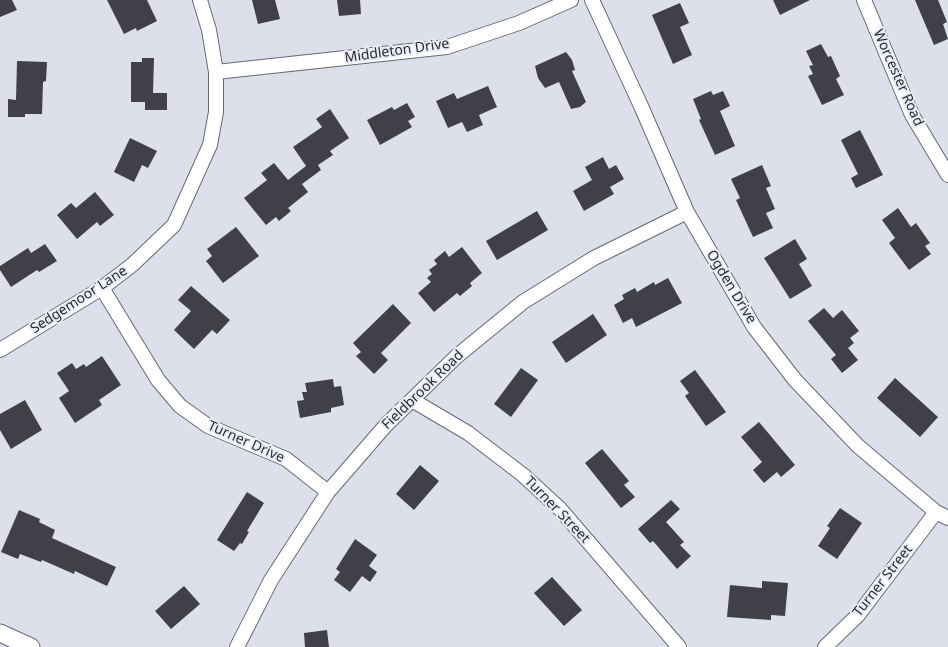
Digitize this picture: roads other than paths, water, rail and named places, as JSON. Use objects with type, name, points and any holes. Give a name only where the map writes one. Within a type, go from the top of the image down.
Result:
[{"type":"street","name":"Sedgemoor Lane","points":[[0,350],[102,288],[132,266],[174,225],[210,145],[216,112],[216,72],[210,30],[200,0]]},
{"type":"street","name":"Middleton Drive","points":[[216,72],[447,47],[519,23],[571,0]]},
{"type":"street","name":"Ogden Drive","points":[[592,0],[641,106],[687,212],[754,327],[795,380],[858,446],[942,515]]},
{"type":"street","name":"Worcester Road","points":[[864,0],[912,115],[948,175]]},
{"type":"street","name":"Fieldbrook Road","points":[[237,647],[272,580],[328,492],[386,425],[457,356],[523,302],[594,258],[687,212]]},
{"type":"street","name":"Turner Drive","points":[[102,288],[158,380],[180,406],[208,426],[286,459],[328,492]]},
{"type":"street","name":"Turner Street","points":[[412,400],[468,433],[523,475],[560,509],[679,647]]},
{"type":"street","name":"Turner Street","points":[[825,647],[858,615],[942,515]]},
{"type":"street","points":[[0,633],[31,647]]}]
